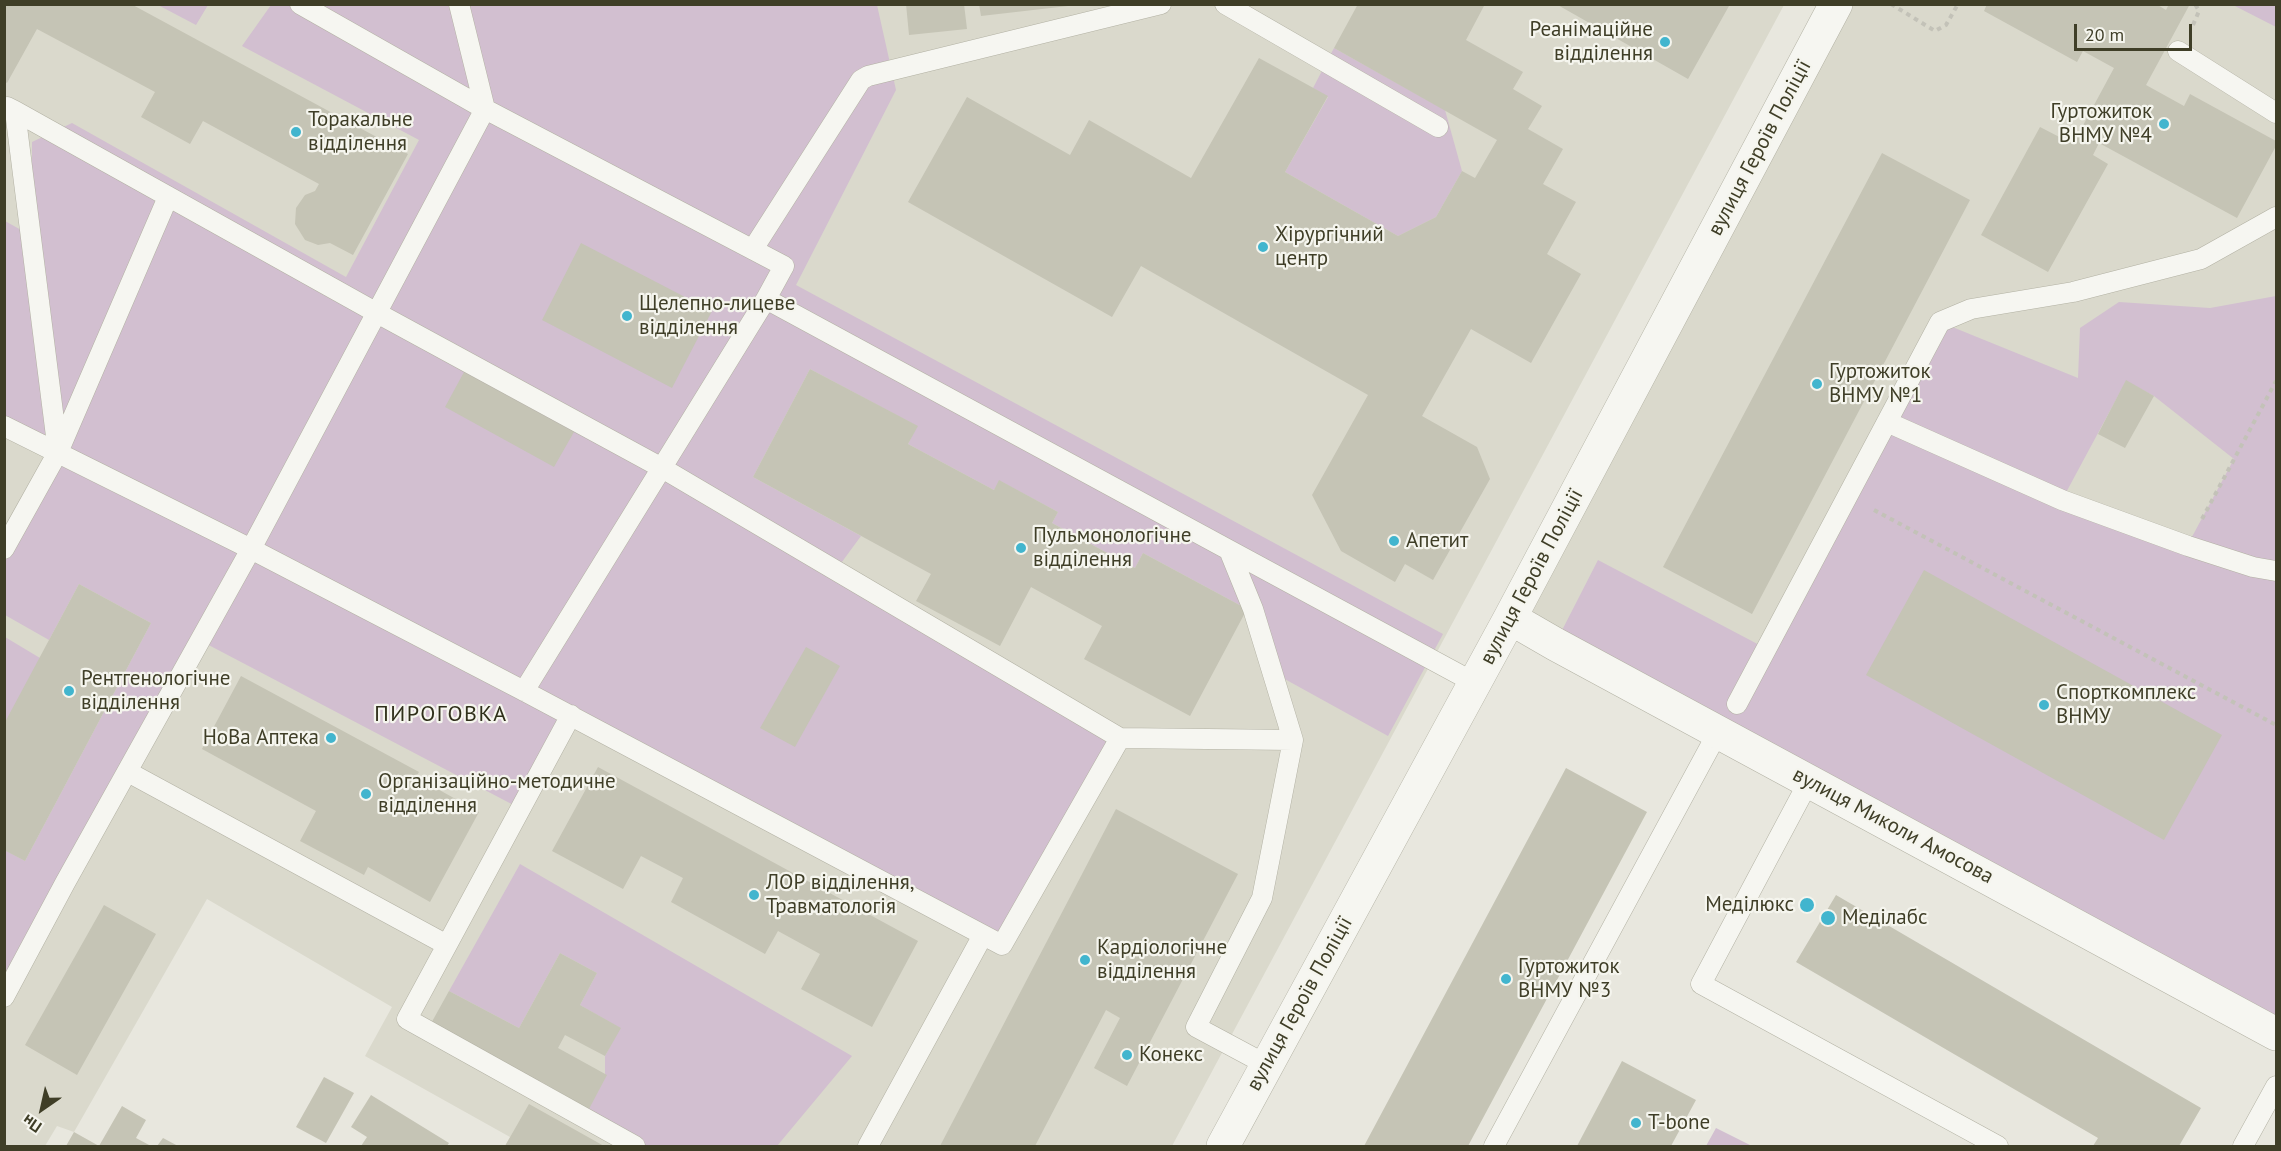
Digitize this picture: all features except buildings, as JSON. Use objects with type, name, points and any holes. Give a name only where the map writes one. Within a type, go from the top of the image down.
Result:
[{"type":"street","name":"вулиця Героїв Поліції","points":[[1223,1146],[1510,618],[1836,4]]},
{"type":"street","name":"вулиця Миколи Амосова","points":[[1510,618],[2277,1034]]},
{"type":"lane","points":[[300,4],[485,109],[784,266],[766,299],[524,690]]},
{"type":"lane","points":[[4,997],[251,549],[485,109],[459,4]]},
{"type":"lane","points":[[753,249],[861,80],[868,76],[1161,4]]},
{"type":"lane","points":[[1225,4],[1438,127]]},
{"type":"lane","points":[[2178,51],[2277,113]]},
{"type":"lane","points":[[10,109],[662,468],[1120,738],[1293,740]]},
{"type":"lane","points":[[10,109],[32,236],[58,452]]},
{"type":"lane","points":[[4,549],[58,452],[168,197]]},
{"type":"lane","points":[[1737,704],[1940,322],[1971,309],[2073,292],[2200,259],[2277,217]]},
{"type":"lane","points":[[766,299],[1475,683]]},
{"type":"lane","points":[[1887,422],[2062,500],[2188,546],[2253,567],[2277,571]]},
{"type":"lane","points":[[4,426],[251,549],[524,690],[1002,945],[1120,738]]},
{"type":"lane","points":[[1230,550],[1253,609],[1293,740],[1262,898],[1196,1027],[1267,1065]]},
{"type":"lane","points":[[571,716],[407,1019],[635,1146]]},
{"type":"lane","points":[[1494,1146],[1718,732]]},
{"type":"lane","points":[[128,772],[447,945]]},
{"type":"lane","points":[[1809,781],[1701,984],[1998,1146]]},
{"type":"lane","points":[[868,1146],[983,935]]},
{"type":"lane","points":[[2243,1146],[2277,1086]]},
{"type":"path","points":[[1891,4],[1935,31],[1946,25],[1958,4]]},
{"type":"path","points":[[2188,546],[2277,381]]},
{"type":"path","points":[[1847,495],[2277,725]]},
{"type":"shaded area","points":[[5,5],[1784,5],[1172,1146],[505,1146],[510,1137],[365,1056],[392,1007],[207,899],[74,1132],[57,1126],[45,1146],[5,1146]]},
{"type":"shaded area","points":[[158,5],[208,5],[196,25]]},
{"type":"shaded area","points":[[271,5],[877,5],[896,90],[796,285],[1443,634],[1388,736],[1272,672],[1247,609],[1143,553],[1135,568],[1052,523],[1058,512],[1000,481],[994,490],[908,444],[917,426],[810,369],[753,477],[861,536],[836,570],[1120,738],[1002,945],[571,716],[521,809],[201,641],[5,997],[5,850],[25,861],[151,623],[79,584],[49,640],[5,615],[5,549],[57,453],[5,426],[5,221],[32,236],[32,142],[72,123],[346,277],[419,140],[242,46]]},
{"type":"shaded area","points":[[1836,5],[2276,5],[2276,1036],[1510,618]]},
{"type":"shaded area","points":[[2233,5],[2276,5],[2276,27]]},
{"type":"shaded area","points":[[1334,48],[1445,110],[1462,171],[1436,217],[1398,236],[1285,172],[1328,97],[1313,88]]},
{"type":"shaded area","points":[[2276,296],[2276,1034],[1555,644],[1598,560],[1767,649],[1940,322],[2078,378],[2080,328],[2119,302],[2210,308]],"holes":[[[2126,381],[2154,396],[2234,459],[2187,546],[2062,500]]]},
{"type":"shaded area","points":[[5,637],[40,658],[5,724]]},
{"type":"shaded area","points":[[520,864],[852,1056],[777,1146],[635,1146],[584,1117],[605,1078],[605,1056],[620,1028],[580,1005],[597,973],[560,953],[519,1028],[449,991]]},
{"type":"shaded area","points":[[1716,1128],[1752,1146],[1706,1146]]},
{"type":"place","name":"Реанімаційне відділення","points":[[1665,42]]},
{"type":"place","name":"Гуртожиток ВНМУ №4","points":[[2164,124]]},
{"type":"place","name":"Торакальне відділення","points":[[296,132]]},
{"type":"place","name":"Хірургічний центр","points":[[1263,247]]},
{"type":"place","name":"Щелепно-лицеве відділення","points":[[627,316]]},
{"type":"place","name":"Гуртожиток ВНМУ №1","points":[[1817,384]]},
{"type":"place","name":"Апетит","points":[[1394,541]]},
{"type":"place","name":"Пульмонологічне відділення","points":[[1021,548]]},
{"type":"place","name":"Рентгенологічне відділення","points":[[69,691]]},
{"type":"place","name":"Спорткомплекс ВНМУ","points":[[2044,705]]},
{"type":"place","name":"НоВа Аптека","points":[[331,738]]},
{"type":"place","name":"Організаційно-методичне відділення","points":[[366,794]]},
{"type":"place","name":"ЛОР відділення, Травматологія","points":[[754,895]]},
{"type":"place","name":"Меділюкс","points":[[1807,905]]},
{"type":"place","name":"Меділабс","points":[[1828,918]]},
{"type":"place","name":"Кардіологічне відділення","points":[[1085,960]]},
{"type":"place","name":"Гуртожиток ВНМУ №3","points":[[1506,979]]},
{"type":"place","name":"Конекс","points":[[1127,1055]]},
{"type":"place","name":"T-bone","points":[[1636,1123]]},
{"type":"district","name":"ПИРОГОВКА","points":[[441,715]]}]
